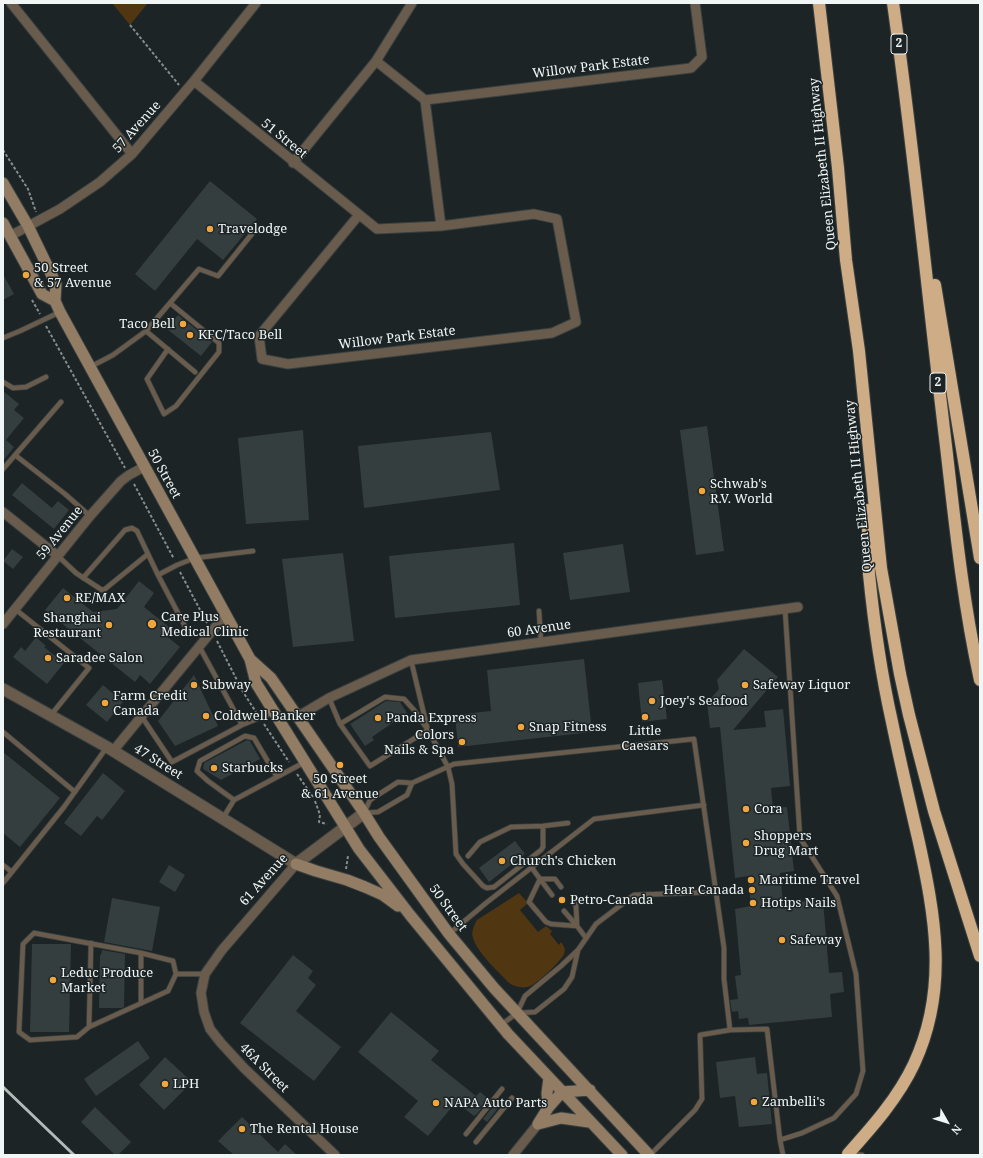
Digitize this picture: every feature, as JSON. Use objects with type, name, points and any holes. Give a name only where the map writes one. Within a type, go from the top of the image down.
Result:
[{"type":"highway","name":"Queen Elizabeth II Highway","points":[[819,3],[838,168],[846,260],[859,351],[881,568],[909,715],[934,811],[980,956]]},
{"type":"highway","name":"2","points":[[893,3],[955,521],[980,680]]},
{"type":"highway","points":[[909,131],[980,558]]},
{"type":"highway","points":[[847,1154],[882,1115],[904,1084],[914,1064],[928,1024],[934,998],[937,950],[926,874],[891,721],[878,644],[869,573],[865,420]]},
{"type":"main road","name":"50 Street","points":[[3,183],[28,226],[56,284],[55,301],[60,312],[250,659],[256,683],[345,826],[360,849],[410,916],[501,1026],[589,1122],[622,1155]]},
{"type":"main road","name":"50 Street","points":[[3,223],[42,294],[55,301]]},
{"type":"main road","name":"50 Street","points":[[250,659],[270,678],[379,837],[449,934],[494,988],[650,1155]]},
{"type":"main road","points":[[296,864],[347,880],[383,895],[410,916]]},
{"type":"main road","points":[[548,1108],[546,1093],[549,1078]]},
{"type":"main road","points":[[538,1124],[548,1108],[562,1092],[590,1090]]},
{"type":"main road","points":[[538,1124],[561,1118],[589,1122]]},
{"type":"street","points":[[11,3],[132,154]]},
{"type":"street","name":"57 Avenue","points":[[10,236],[60,209],[100,182],[132,154],[185,92],[256,3]]},
{"type":"street","points":[[293,163],[376,61],[412,3]]},
{"type":"street","name":"Willow Park Estate","points":[[425,100],[691,68],[702,57],[695,3]]},
{"type":"street","points":[[376,61],[425,100],[441,226]]},
{"type":"street","name":"51 Street","points":[[194,81],[358,216]]},
{"type":"street","name":"Willow Park Estate","points":[[534,214],[557,219],[576,322],[552,333],[288,364],[262,359],[259,336],[358,216],[376,229],[441,226],[534,214]]},
{"type":"street","name":"59 Avenue","points":[[3,624],[90,516],[121,481],[144,467]]},
{"type":"street","points":[[3,512],[58,556]]},
{"type":"street","name":"60 Avenue","points":[[297,717],[329,698],[411,660],[798,607]]},
{"type":"street","points":[[110,749],[142,717],[226,614]]},
{"type":"street","name":"47 Street","points":[[3,689],[110,749],[296,864]]},
{"type":"street","name":"61 Avenue","points":[[203,983],[206,974],[222,950],[296,864],[364,813]]},
{"type":"street","name":"46A Street","points":[[203,983],[202,993],[204,1012],[210,1029],[244,1068],[335,1155]]},
{"type":"street","points":[[513,1155],[538,1124]]},
{"type":"lane","points":[[90,367],[113,355],[146,331],[199,269],[218,276],[255,230]]},
{"type":"lane","points":[[168,349],[147,379],[164,414],[176,406],[219,352],[219,343],[170,303]]},
{"type":"lane","points":[[3,338],[60,312]]},
{"type":"lane","points":[[146,331],[195,372]]},
{"type":"lane","points":[[3,382],[13,388],[26,386],[46,377]]},
{"type":"lane","points":[[3,469],[61,402]]},
{"type":"lane","points":[[15,455],[65,494],[90,516]]},
{"type":"lane","points":[[83,578],[125,530],[132,528],[138,531],[158,575],[188,632]]},
{"type":"lane","points":[[158,575],[195,558],[253,551]]},
{"type":"lane","points":[[58,556],[76,573],[102,590],[148,554]]},
{"type":"lane","points":[[15,609],[88,668],[51,716]]},
{"type":"lane","points":[[780,1140],[802,1133],[834,1118],[856,1094],[862,1070],[856,974],[837,896],[800,838],[785,609]]},
{"type":"lane","points":[[539,611],[541,642]]},
{"type":"lane","points":[[199,646],[242,726]]},
{"type":"lane","points":[[411,660],[428,730]]},
{"type":"lane","points":[[340,724],[385,697],[404,699],[414,710],[428,730],[448,767],[452,784],[456,854],[483,886],[487,888],[494,887],[541,850],[543,847],[543,826]]},
{"type":"lane","points":[[329,698],[340,724],[370,766],[428,730]]},
{"type":"lane","points":[[142,717],[172,762],[242,726],[274,712]]},
{"type":"lane","points":[[3,732],[75,792]]},
{"type":"lane","points":[[234,800],[197,771],[200,761],[245,736],[254,738],[277,777]]},
{"type":"lane","name":"61 Avenue","points":[[412,783],[407,795],[378,812],[364,813],[370,800],[398,782],[412,783],[454,764],[694,739],[704,806]]},
{"type":"lane","points":[[3,883],[110,749]]},
{"type":"lane","points":[[222,818],[234,800],[305,762]]},
{"type":"lane","points":[[449,934],[486,903],[594,819],[704,806],[724,948],[724,979],[730,1030]]},
{"type":"lane","points":[[468,856],[480,842],[511,827],[568,824]]},
{"type":"lane","points":[[3,865],[12,872]]},
{"type":"lane","points":[[532,868],[552,895]]},
{"type":"lane","points":[[540,879],[555,879],[561,887]]},
{"type":"lane","points":[[540,879],[530,902],[546,922],[551,924],[577,926]]},
{"type":"lane","points":[[501,1026],[517,1013],[525,996],[578,950],[596,924],[634,895],[716,892]]},
{"type":"lane","points":[[574,903],[576,906],[577,926]]},
{"type":"lane","points":[[564,911],[586,938]]},
{"type":"lane","points":[[34,933],[141,953],[173,961],[176,974],[168,991],[89,1027],[77,1037],[30,1040],[19,1032],[23,944],[34,933]]},
{"type":"lane","points":[[89,1027],[91,944]]},
{"type":"lane","points":[[517,1013],[535,1012],[564,990],[572,977],[578,950]]},
{"type":"lane","points":[[141,953],[141,1003]]},
{"type":"lane","points":[[176,974],[206,974]]},
{"type":"lane","points":[[650,1155],[695,1110],[702,1099],[700,1035],[730,1030],[767,1029],[783,1155]]},
{"type":"lane","points":[[466,1134],[502,1089]]},
{"type":"lane","points":[[476,1142],[512,1098]]},
{"type":"lane","points":[[847,1154],[862,1155]]},
{"type":"path","points":[[130,26],[153,54],[157,56],[185,92]]},
{"type":"path","points":[[3,150],[28,189],[33,206],[40,220]]},
{"type":"path","points":[[29,294],[129,475],[243,692],[316,802],[320,815],[318,822],[327,824]]},
{"type":"path","points":[[345,874],[348,856]]},
{"type":"shaded area","points":[[112,3],[148,3],[130,25]]},
{"type":"shaded area","points":[[519,893],[528,903],[520,910],[538,932],[546,926],[552,931],[550,934],[559,945],[561,942],[565,949],[562,957],[549,972],[528,987],[517,986],[509,983],[479,950],[472,936],[477,920]]},
{"type":"building","name":"Travelodge","points":[[210,181],[257,219],[223,260],[197,239],[155,291],[135,274]]},
{"type":"building","points":[[3,274],[14,294],[3,300]]},
{"type":"building","name":"KFC/Taco Bell","points":[[178,315],[212,342],[201,356],[167,329]]},
{"type":"building","points":[[3,391],[19,404],[14,410],[24,418],[6,440],[14,447],[3,461]]},
{"type":"building","name":"Schwab's R.V. World","points":[[707,426],[724,551],[696,555],[680,430]]},
{"type":"building","points":[[303,430],[309,520],[246,524],[238,438]]},
{"type":"building","points":[[491,432],[500,490],[364,508],[358,446]]},
{"type":"building","points":[[22,483],[52,508],[58,501],[69,510],[54,529],[12,495]]},
{"type":"building","points":[[514,543],[520,605],[395,618],[389,556]]},
{"type":"building","points":[[623,544],[630,592],[570,600],[563,553]]},
{"type":"building","points":[[12,549],[23,557],[13,569],[3,561]]},
{"type":"building","points":[[343,553],[354,641],[293,647],[282,559]]},
{"type":"building","points":[[139,581],[154,593],[144,607],[169,627],[164,634],[180,647],[150,684],[140,675],[135,682],[45,610],[63,588],[93,612],[117,609]]},
{"type":"building","points":[[36,637],[46,646],[44,647],[64,663],[47,684],[13,657],[21,647],[25,651]]},
{"type":"building","points":[[744,649],[778,677],[733,730],[766,727],[764,711],[783,709],[790,786],[771,788],[773,808],[787,807],[794,871],[780,873],[783,903],[823,900],[829,973],[842,972],[844,992],[830,994],[832,1017],[749,1025],[748,1018],[739,1019],[738,1011],[732,1012],[730,1000],[738,999],[735,976],[741,975],[735,909],[751,906],[748,876],[735,878],[720,727],[710,728],[707,703],[719,689],[717,680]]},
{"type":"building","points":[[584,659],[592,732],[458,747],[455,715],[491,711],[487,670]]},
{"type":"building","points":[[194,675],[218,726],[175,746],[158,721]]},
{"type":"building","name":"Joey's Seafood","points":[[662,680],[667,719],[642,722],[638,683]]},
{"type":"building","name":"Farm Credit Canada","points":[[103,685],[123,702],[107,722],[86,705]]},
{"type":"building","name":"Panda Express","points":[[386,701],[400,702],[407,713],[372,737],[374,740],[365,746],[350,724]]},
{"type":"building","points":[[247,740],[250,741],[260,759],[221,780],[203,769],[204,763]]},
{"type":"building","points":[[3,752],[60,798],[20,847],[3,833]]},
{"type":"building","points":[[103,773],[125,791],[102,820],[97,816],[81,836],[64,823]]},
{"type":"building","name":"Church's Chicken","points":[[515,841],[525,854],[489,882],[479,868]]},
{"type":"building","points":[[169,865],[185,875],[175,892],[159,882]]},
{"type":"building","points":[[112,898],[160,907],[152,951],[104,942]]},
{"type":"building","points":[[32,944],[71,944],[69,1032],[30,1032]]},
{"type":"building","points":[[102,950],[125,954],[124,1007],[99,1008],[100,955]]},
{"type":"building","points":[[293,955],[313,971],[308,978],[316,985],[296,1011],[341,1047],[314,1081],[240,1023]]},
{"type":"building","points":[[391,1012],[439,1051],[431,1060],[476,1096],[480,1092],[489,1099],[477,1114],[474,1116],[456,1102],[428,1136],[404,1117],[418,1101],[358,1052]]},
{"type":"building","points":[[138,1041],[150,1058],[96,1096],[84,1079]]},
{"type":"building","name":"LPH","points":[[165,1057],[192,1082],[164,1110],[139,1085]]},
{"type":"building","points":[[755,1057],[757,1074],[767,1073],[772,1124],[739,1127],[735,1096],[720,1098],[716,1062]]},
{"type":"building","points":[[495,1104],[499,1107],[487,1122],[483,1119]]},
{"type":"building","points":[[95,1107],[131,1142],[118,1155],[115,1155],[81,1122]]},
{"type":"building","name":"The Rental House","points":[[242,1117],[278,1152],[285,1144],[297,1155],[234,1155],[218,1141]]},
{"type":"railway","points":[[3,1087],[74,1155]]},
{"type":"place","name":"Travelodge","points":[[210,229]]},
{"type":"place","name":"50 Street & 57 Avenue","points":[[26,275]]},
{"type":"place","name":"Taco Bell","points":[[183,324]]},
{"type":"place","name":"KFC/Taco Bell","points":[[190,335]]},
{"type":"place","name":"Schwab's R.V. World","points":[[702,491]]},
{"type":"place","name":"RE/MAX","points":[[67,598]]},
{"type":"place","name":"Care Plus Medical Clinic","points":[[152,624]]},
{"type":"place","name":"Shanghai Restaurant","points":[[109,625]]},
{"type":"place","name":"Saradee Salon","points":[[48,658]]},
{"type":"place","name":"Subway","points":[[194,685]]},
{"type":"place","name":"Safeway Liquor","points":[[745,685]]},
{"type":"place","name":"Joey's Seafood","points":[[652,701]]},
{"type":"place","name":"Farm Credit Canada","points":[[105,703]]},
{"type":"place","name":"Coldwell Banker","points":[[206,716]]},
{"type":"place","name":"Little Caesars","points":[[645,717]]},
{"type":"place","name":"Panda Express","points":[[378,718]]},
{"type":"place","name":"Snap Fitness","points":[[521,727]]},
{"type":"place","name":"Colors Nails & Spa","points":[[462,742]]},
{"type":"place","name":"50 Street & 61 Avenue","points":[[340,765]]},
{"type":"place","name":"Starbucks","points":[[214,768]]},
{"type":"place","name":"Cora","points":[[746,809]]},
{"type":"place","name":"Shoppers Drug Mart","points":[[746,843]]},
{"type":"place","name":"Church's Chicken","points":[[502,861]]},
{"type":"place","name":"Maritime Travel","points":[[751,880]]},
{"type":"place","name":"Hear Canada","points":[[752,890]]},
{"type":"place","name":"Petro-Canada","points":[[562,900]]},
{"type":"place","name":"Hotips Nails","points":[[753,903]]},
{"type":"place","name":"Safeway","points":[[782,940]]},
{"type":"place","name":"Leduc Produce Market","points":[[53,980]]},
{"type":"place","name":"LPH","points":[[165,1084]]},
{"type":"place","name":"Zambelli's","points":[[754,1102]]},
{"type":"place","name":"NAPA Auto Parts","points":[[436,1103]]},
{"type":"place","name":"The Rental House","points":[[242,1129]]}]
